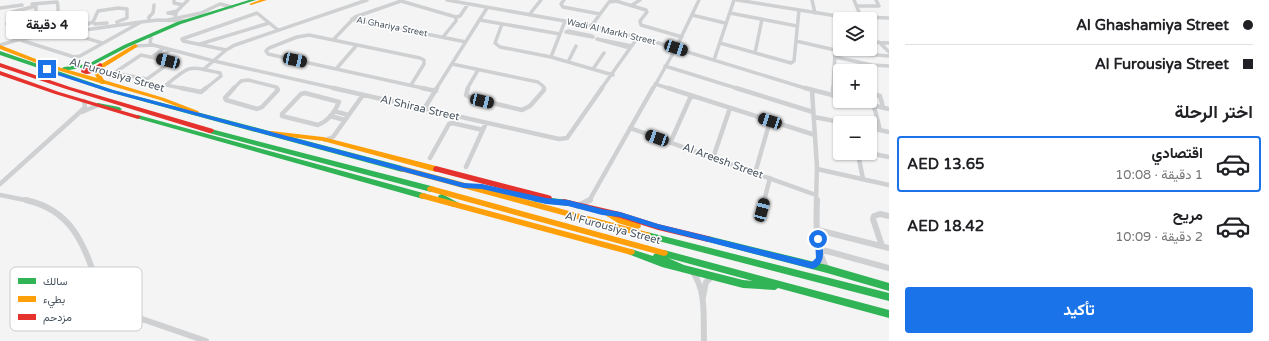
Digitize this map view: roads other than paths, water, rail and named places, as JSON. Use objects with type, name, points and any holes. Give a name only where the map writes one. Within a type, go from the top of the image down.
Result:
[{"type":"main road","points":[[56,69],[82,67],[168,24],[188,20],[219,5],[232,7],[254,0]]},
{"type":"main road","points":[[103,83],[98,78],[97,73],[100,67],[136,46],[152,41],[185,24],[265,0]]},
{"type":"main road","name":"Al Furousiya Street","points":[[2,47],[56,69],[162,99],[205,116]]},
{"type":"main road","name":"Al Furousiya Street","points":[[0,54],[111,91],[697,248],[889,297]]},
{"type":"main road","points":[[107,55],[86,68],[84,72],[91,72],[104,62],[116,57]]},
{"type":"main road","name":"Al Furousiya Street","points":[[0,65],[171,120],[358,169],[889,314]]},
{"type":"main road","name":"Al Furousiya Street","points":[[0,73],[98,105],[714,276],[748,285],[784,285]]},
{"type":"main road","points":[[98,105],[171,120]]},
{"type":"main road","name":"Al Furousiya Street","points":[[262,132],[335,140],[597,211],[827,269],[889,288]]},
{"type":"main road","points":[[358,169],[373,176],[437,195],[456,204]]},
{"type":"main road","points":[[464,186],[482,187],[546,201],[568,203]]},
{"type":"main road","points":[[608,213],[621,220],[674,238],[697,248]]},
{"type":"main road","points":[[558,224],[586,235],[658,256],[685,268]]},
{"type":"street","points":[[0,8],[46,1],[57,2],[62,0]]},
{"type":"street","points":[[174,0],[174,3],[183,5]]},
{"type":"street","points":[[2,47],[21,39],[141,22],[149,21],[168,24],[188,0]]},
{"type":"street","points":[[204,69],[225,51],[235,45],[368,0]]},
{"type":"street","name":"Wadi Al Markh Street","points":[[447,0],[592,25],[676,48],[812,91],[833,96]]},
{"type":"street","points":[[529,15],[541,0]]},
{"type":"street","points":[[564,0],[561,4],[563,7],[600,14]]},
{"type":"street","points":[[632,5],[640,0]]},
{"type":"street","points":[[578,206],[588,201],[666,66],[700,0]]},
{"type":"street","points":[[714,60],[725,23],[734,0]]},
{"type":"street","points":[[738,0],[833,15]]},
{"type":"street","points":[[812,0],[816,13]]},
{"type":"street","points":[[854,0],[859,12]]},
{"type":"street","points":[[857,6],[879,6],[876,0]]},
{"type":"street","name":"Al Ghariya Street","points":[[352,19],[405,1],[456,17],[456,21],[443,37]]},
{"type":"street","points":[[592,25],[610,2],[616,1],[646,10],[647,12],[640,21],[641,25],[682,37]]},
{"type":"street","points":[[57,2],[58,15],[63,24],[71,32],[102,43]]},
{"type":"street","points":[[456,17],[460,16],[468,4]]},
{"type":"street","points":[[149,21],[149,16],[153,13],[154,5]]},
{"type":"street","points":[[176,14],[201,13],[219,5]]},
{"type":"street","points":[[36,15],[36,6],[16,10],[11,13],[8,25],[16,28],[14,38],[74,57],[80,56],[141,22]]},
{"type":"street","points":[[80,31],[82,26],[93,22],[98,24],[122,21],[127,18],[128,11],[118,8],[98,11],[93,22]]},
{"type":"street","points":[[424,109],[487,8]]},
{"type":"street","points":[[720,43],[791,63],[794,61],[799,10]]},
{"type":"street","points":[[225,51],[182,39],[257,13],[277,30]]},
{"type":"street","points":[[730,13],[797,26]]},
{"type":"street","points":[[692,15],[725,23]]},
{"type":"street","points":[[877,18],[889,18]]},
{"type":"street","points":[[333,40],[352,19]]},
{"type":"street","name":"Al Ghariya Street","points":[[352,19],[466,42]]},
{"type":"street","points":[[755,53],[762,19]]},
{"type":"street","points":[[480,20],[584,35]]},
{"type":"street","points":[[551,57],[565,21]]},
{"type":"street","points":[[200,44],[271,24]]},
{"type":"street","points":[[502,24],[495,43],[500,47],[551,57],[613,75]]},
{"type":"street","points":[[411,86],[424,64],[424,60],[309,35],[269,48],[266,51],[268,54],[411,86],[436,91]]},
{"type":"street","name":"Al Shiraa Street","points":[[152,41],[170,50],[214,61],[563,139],[569,135],[613,75],[638,37]]},
{"type":"street","points":[[607,41],[631,47]]},
{"type":"street","points":[[796,41],[833,50]]},
{"type":"street","points":[[2,47],[12,42]]},
{"type":"street","points":[[879,42],[889,43]]},
{"type":"street","points":[[879,42],[889,52]]},
{"type":"street","points":[[336,69],[356,46]]},
{"type":"street","points":[[568,62],[576,46]]},
{"type":"street","points":[[152,57],[164,48]]},
{"type":"street","points":[[158,58],[170,50]]},
{"type":"street","points":[[593,69],[604,53]]},
{"type":"street","points":[[144,55],[158,58],[168,61],[168,64],[147,79],[143,80],[114,72],[138,56],[144,55]]},
{"type":"street","points":[[877,55],[889,56]]},
{"type":"street","points":[[835,64],[835,57],[872,65],[889,66]]},
{"type":"street","points":[[210,70],[220,62]]},
{"type":"street","points":[[452,64],[538,82],[543,86],[544,90],[530,106],[522,110],[471,98],[466,95],[466,91],[478,70]]},
{"type":"street","points":[[666,66],[833,120]]},
{"type":"street","points":[[193,67],[204,69],[220,73],[221,76],[201,92],[197,93],[166,85],[187,68],[193,67]]},
{"type":"street","points":[[259,83],[268,73]]},
{"type":"street","points":[[266,85],[276,75]]},
{"type":"street","points":[[248,80],[259,83],[276,87],[278,90],[260,108],[257,109],[226,100],[225,98],[241,81],[248,80]]},
{"type":"street","points":[[655,84],[815,135]]},
{"type":"street","points":[[812,91],[817,169],[816,195],[819,249],[820,258],[827,269]]},
{"type":"street","points":[[305,93],[338,101],[339,104],[330,116],[323,124],[318,125],[285,117],[282,114],[301,94],[305,93]]},
{"type":"street","points":[[335,140],[348,115],[363,95]]},
{"type":"street","points":[[877,95],[880,96],[883,108]]},
{"type":"street","points":[[670,142],[691,96]]},
{"type":"street","points":[[0,184],[79,113],[85,107],[84,101]]},
{"type":"street","points":[[79,113],[98,105]]},
{"type":"street","points":[[877,107],[889,109]]},
{"type":"street","points":[[713,158],[730,108]]},
{"type":"street","points":[[874,108],[880,130]]},
{"type":"street","points":[[334,111],[348,115]]},
{"type":"street","points":[[330,116],[345,120]]},
{"type":"street","points":[[755,173],[770,121]]},
{"type":"street","points":[[430,158],[448,124],[452,123],[483,130]]},
{"type":"street","points":[[466,167],[486,123]]},
{"type":"street","name":"Al Areesh Street","points":[[630,128],[816,195]]},
{"type":"street","points":[[877,129],[889,132]]},
{"type":"street","points":[[877,155],[889,157]]},
{"type":"street","points":[[859,160],[863,179]]},
{"type":"street","points":[[817,169],[889,185]]},
{"type":"street","points":[[762,210],[770,178]]},
{"type":"street","points":[[0,195],[36,202],[51,208],[65,219],[76,232],[90,267]]},
{"type":"street","points":[[588,201],[597,211]]},
{"type":"street","points":[[882,246],[873,219],[874,216],[880,214],[889,216]]},
{"type":"street","points":[[818,230],[889,248]]},
{"type":"street","points":[[819,249],[889,268]]},
{"type":"street","points":[[813,266],[818,263],[820,258]]},
{"type":"street","points":[[685,268],[698,280],[702,297],[704,341]]},
{"type":"street","points":[[702,297],[706,282],[714,276]]},
{"type":"street","points":[[142,319],[206,341]]}]
